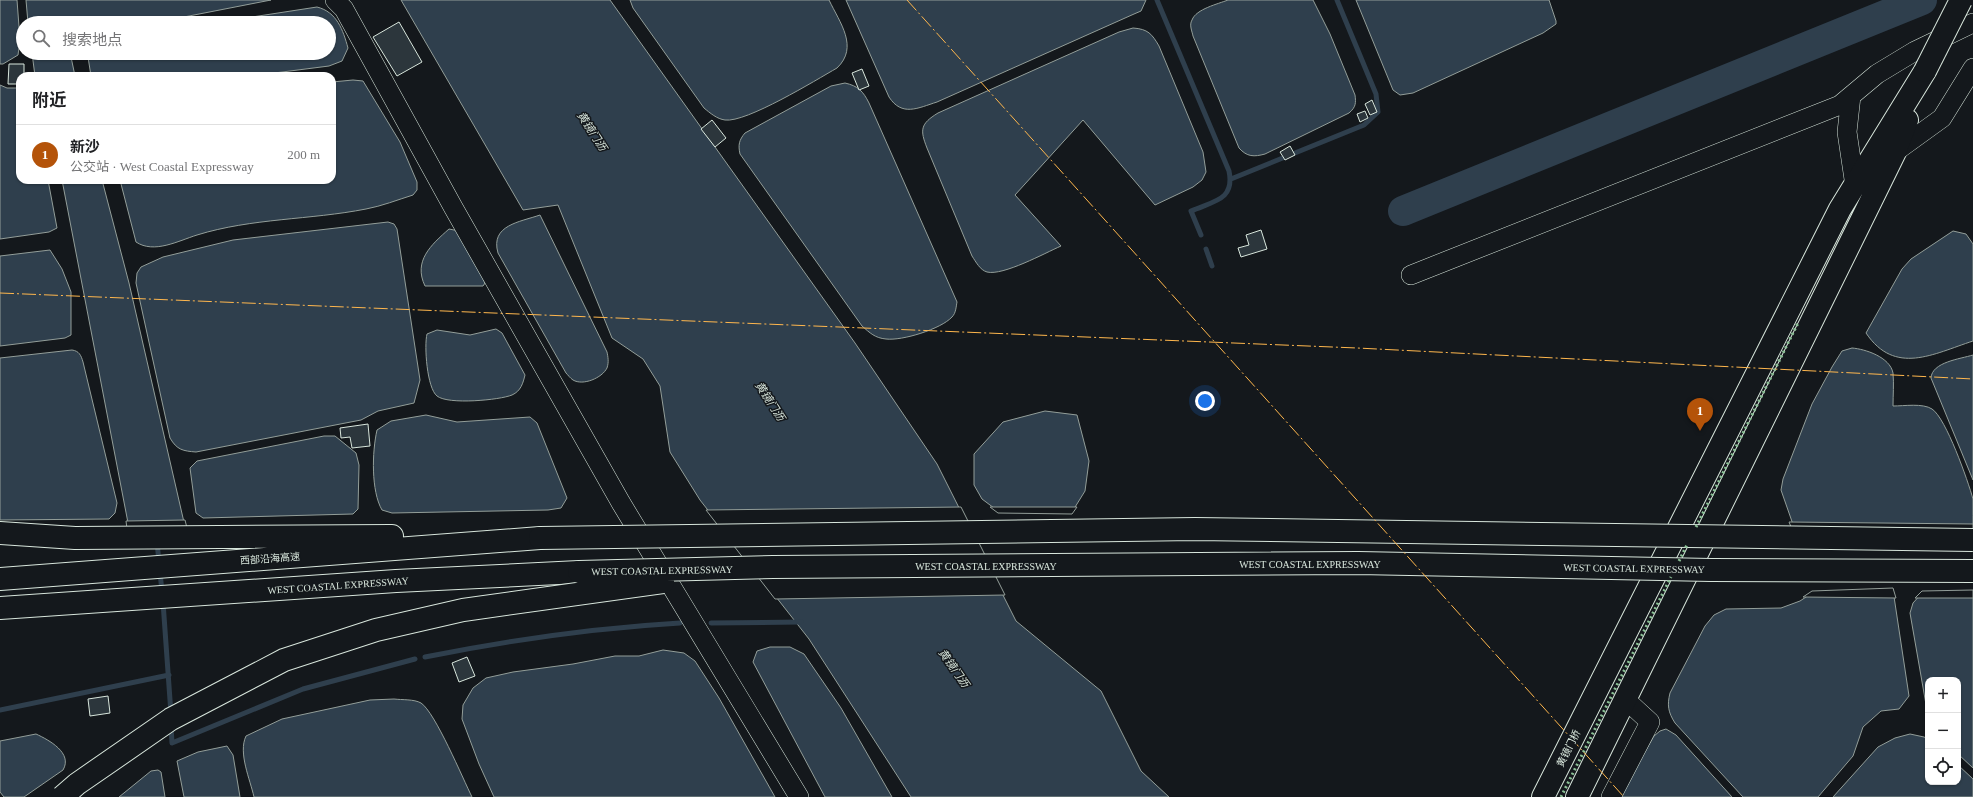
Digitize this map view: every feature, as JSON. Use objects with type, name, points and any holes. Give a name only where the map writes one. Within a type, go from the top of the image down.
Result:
[{"type":"main road","points":[[1577,797],[1894,152],[1926,71],[1961,0]]},
{"type":"main road","name":"黄镜门桥","points":[[1543,797],[1840,208],[1926,71]]},
{"type":"main road","points":[[0,533],[75,538],[355,536],[540,538],[1195,529],[1973,540]]},
{"type":"main road","name":"西部沿海高速","points":[[0,579],[540,538]]},
{"type":"main road","name":"WEST COASTAL EXPRESSWAY","points":[[0,608],[396,581],[579,572],[773,567],[1358,563],[1973,572]]},
{"type":"main road","points":[[62,797],[77,784],[170,719],[284,660],[369,632],[463,610],[773,567]]},
{"type":"street","points":[[335,0],[344,9],[453,207],[622,503],[799,797]]},
{"type":"street","points":[[1411,275],[1840,105],[1877,74],[1915,51],[1973,23]]},
{"type":"street","points":[[1894,152],[1942,118],[1973,68]]},
{"type":"street","points":[[1851,96],[1847,132],[1855,186]]},
{"type":"street","points":[[1611,797],[1650,722],[1623,706]]},
{"type":"water","points":[[0,0],[17,0],[18,16],[16,16],[16,56],[3,64],[0,64]]},
{"type":"water","points":[[26,0],[271,0],[189,16],[27,16]]},
{"type":"water","name":"黄镜门沥","points":[[401,0],[610,0],[855,343],[937,464],[1016,621],[1101,691],[1141,771],[1169,797],[911,797],[809,639],[700,500],[670,452],[660,386],[643,359],[612,338],[558,205],[523,210]]},
{"type":"water","points":[[630,0],[829,0],[842,26],[847,43],[847,52],[837,68],[798,91],[748,115],[725,120],[714,116],[704,108],[633,8]]},
{"type":"water","points":[[846,0],[1146,0],[1141,11],[937,102],[923,107],[905,109],[899,107],[889,97]]},
{"type":"water","points":[[1228,0],[1313,0],[1330,34],[1355,95],[1355,105],[1353,109],[1349,113],[1265,154],[1251,156],[1242,151],[1239,148],[1193,36],[1191,26],[1194,16],[1198,13],[1208,7]]},
{"type":"water","points":[[1356,0],[1549,0],[1556,24],[1543,33],[1413,93],[1400,95],[1393,90]]},
{"type":"water","points":[[317,7],[324,9],[333,16],[258,16]]},
{"type":"water","points":[[336,20],[344,35],[348,48],[342,61],[329,66],[282,72],[90,72],[88,60],[336,60]]},
{"type":"water","points":[[1133,28],[1149,33],[1159,46],[1203,152],[1206,172],[1202,180],[1193,187],[1155,205],[1083,120],[1015,195],[1061,246],[1003,271],[987,272],[982,270],[972,256],[927,148],[923,136],[923,128],[925,124],[938,113],[1119,32]]},
{"type":"water","points":[[33,60],[72,60],[74,72],[34,72]]},
{"type":"water","points":[[353,80],[363,81],[400,142],[417,182],[417,190],[413,195],[384,205],[345,213],[260,222],[218,229],[158,247],[150,247],[136,242],[121,184],[336,184],[336,82]]},
{"type":"water","points":[[845,83],[860,90],[865,95],[957,302],[956,310],[952,317],[931,330],[902,338],[886,339],[873,335],[862,326],[740,154],[739,148],[741,138],[745,133],[831,86]]},
{"type":"water","points":[[0,85],[7,88],[16,88],[16,184],[49,184],[57,228],[49,232],[0,239]]},
{"type":"water","points":[[63,184],[103,184],[129,283],[186,531],[129,528]]},
{"type":"water","points":[[540,215],[607,352],[608,362],[605,372],[592,380],[577,382],[566,373],[498,253],[498,236],[502,231],[508,226]]},
{"type":"water","points":[[388,222],[394,224],[397,229],[420,380],[414,403],[378,411],[361,420],[196,452],[184,450],[175,445],[170,438],[136,283],[137,273],[141,267],[163,257],[233,240]]},
{"type":"water","points":[[449,229],[459,231],[485,283],[483,286],[425,286],[421,269],[423,261],[430,247]]},
{"type":"water","points":[[1953,231],[1966,234],[1973,244],[1973,341],[1929,356],[1902,358],[1889,354],[1877,346],[1866,333],[1902,269],[1911,259]]},
{"type":"water","points":[[50,250],[62,269],[71,292],[71,335],[65,338],[0,346],[0,256]]},
{"type":"water","points":[[496,329],[502,333],[525,375],[520,389],[512,395],[506,397],[486,400],[462,401],[443,399],[437,396],[431,385],[427,366],[427,334],[437,330],[470,335]]},
{"type":"water","points":[[1852,348],[1870,352],[1882,358],[1891,367],[1893,373],[1893,406],[1913,405],[1928,407],[1938,415],[1944,424],[1956,451],[1973,499],[1973,533],[1796,533],[1781,490],[1783,479],[1812,404],[1842,351]]},
{"type":"water","points":[[72,350],[79,354],[83,362],[117,503],[115,513],[109,519],[0,520],[0,358]]},
{"type":"water","points":[[1973,355],[1973,480],[1931,378],[1936,368],[1941,365]]},
{"type":"water","points":[[1045,411],[1077,415],[1089,461],[1085,491],[1072,512],[998,511],[982,499],[974,485],[974,454],[1003,422]]},
{"type":"water","points":[[426,415],[457,422],[530,417],[537,423],[567,498],[561,508],[548,510],[392,513],[382,510],[378,502],[374,482],[373,460],[377,430],[391,421]]},
{"type":"water","points":[[324,436],[335,436],[356,453],[359,465],[358,509],[353,514],[203,518],[196,513],[190,468],[197,461]]},
{"type":"water","points":[[1893,590],[1909,696],[1899,709],[1881,711],[1863,727],[1853,756],[1818,797],[1743,797],[1675,723],[1669,708],[1670,693],[1705,626],[1714,615],[1726,609],[1781,608],[1800,601],[1812,593]]},
{"type":"water","points":[[1973,592],[1973,768],[1961,757],[1961,677],[1925,677],[1925,699],[1910,613],[1913,603],[1922,593]]},
{"type":"water","points":[[770,647],[790,647],[804,654],[841,708],[892,797],[825,797],[753,662],[757,651]]},
{"type":"water","points":[[663,650],[684,653],[695,661],[719,698],[775,797],[494,797],[479,764],[462,719],[463,705],[473,688],[486,678],[513,672],[573,664],[615,656],[639,656]]},
{"type":"water","points":[[394,699],[418,702],[427,709],[441,732],[472,797],[254,797],[244,758],[243,750],[246,736],[282,719],[370,700]]},
{"type":"water","points":[[1666,729],[1676,735],[1732,797],[1619,797],[1654,736],[1660,731]]},
{"type":"water","points":[[36,734],[53,744],[62,753],[65,758],[63,770],[24,797],[4,797],[0,792],[0,741]]},
{"type":"water","points":[[1910,734],[1925,738],[1925,785],[1961,785],[1961,768],[1973,779],[1973,797],[1833,797],[1878,747],[1895,738]]},
{"type":"water","points":[[227,746],[233,755],[240,797],[184,797],[177,761],[198,752]]},
{"type":"water","points":[[158,770],[161,772],[165,797],[119,797],[151,771]]},
{"type":"pier","points":[[961,507],[1005,595],[775,599],[706,510]]},
{"type":"pier","points":[[990,507],[1077,507],[1072,514],[998,513]]},
{"type":"pier","points":[[185,520],[188,532],[127,529],[126,521]]},
{"type":"pier","points":[[1789,522],[1973,524],[1973,535],[1794,534]]},
{"type":"pier","points":[[1893,588],[1896,598],[1803,597],[1812,591]]},
{"type":"pier","points":[[1973,590],[1973,598],[1915,598],[1922,591]]},
{"type":"building","points":[[399,22],[422,62],[397,76],[373,37]]},
{"type":"building","points":[[9,64],[24,64],[24,72],[16,72],[16,84],[8,84]]},
{"type":"building","points":[[862,69],[869,86],[859,90],[852,73]]},
{"type":"building","points":[[1372,100],[1377,112],[1370,115],[1365,104]]},
{"type":"building","points":[[1365,111],[1368,118],[1360,122],[1357,114]]},
{"type":"building","points":[[712,120],[726,138],[715,147],[701,129]]},
{"type":"building","points":[[1290,146],[1295,155],[1285,160],[1280,152]]},
{"type":"building","points":[[1261,230],[1267,249],[1241,257],[1238,248],[1249,245],[1246,235]]},
{"type":"building","points":[[368,424],[370,446],[352,448],[350,437],[341,438],[340,428]]},
{"type":"building","points":[[467,657],[475,676],[459,682],[452,663]]},
{"type":"building","points":[[108,696],[110,713],[90,716],[88,699]]},
{"type":"waterway","points":[[1157,0],[1229,171],[1230,181],[1226,194],[1215,202],[1191,211],[1201,235]]},
{"type":"waterway","points":[[1231,179],[1364,125],[1378,112],[1376,94],[1337,0]]},
{"type":"waterway","points":[[1403,211],[1922,0]]},
{"type":"waterway","points":[[1206,249],[1212,266]]},
{"type":"waterway","points":[[157,542],[159,562]]},
{"type":"waterway","points":[[160,572],[162,592]]},
{"type":"waterway","points":[[163,602],[171,714]]},
{"type":"waterway","points":[[711,623],[801,622]]},
{"type":"waterway","points":[[425,657],[489,645],[552,636],[616,628],[680,623]]},
{"type":"waterway","points":[[171,726],[172,743],[303,689],[415,659]]},
{"type":"waterway","points":[[0,710],[169,675]]},
{"type":"hedge","points":[[1696,527],[1798,323]]},
{"type":"hedge","points":[[1679,561],[1687,545]]},
{"type":"hedge","points":[[1561,797],[1671,577]]},
{"type":"power","points":[[907,0],[1624,797]]},
{"type":"power","points":[[0,293],[1357,348],[1973,379]]},
{"type":"place","name":"新沙","points":[[1700,431]]}]
